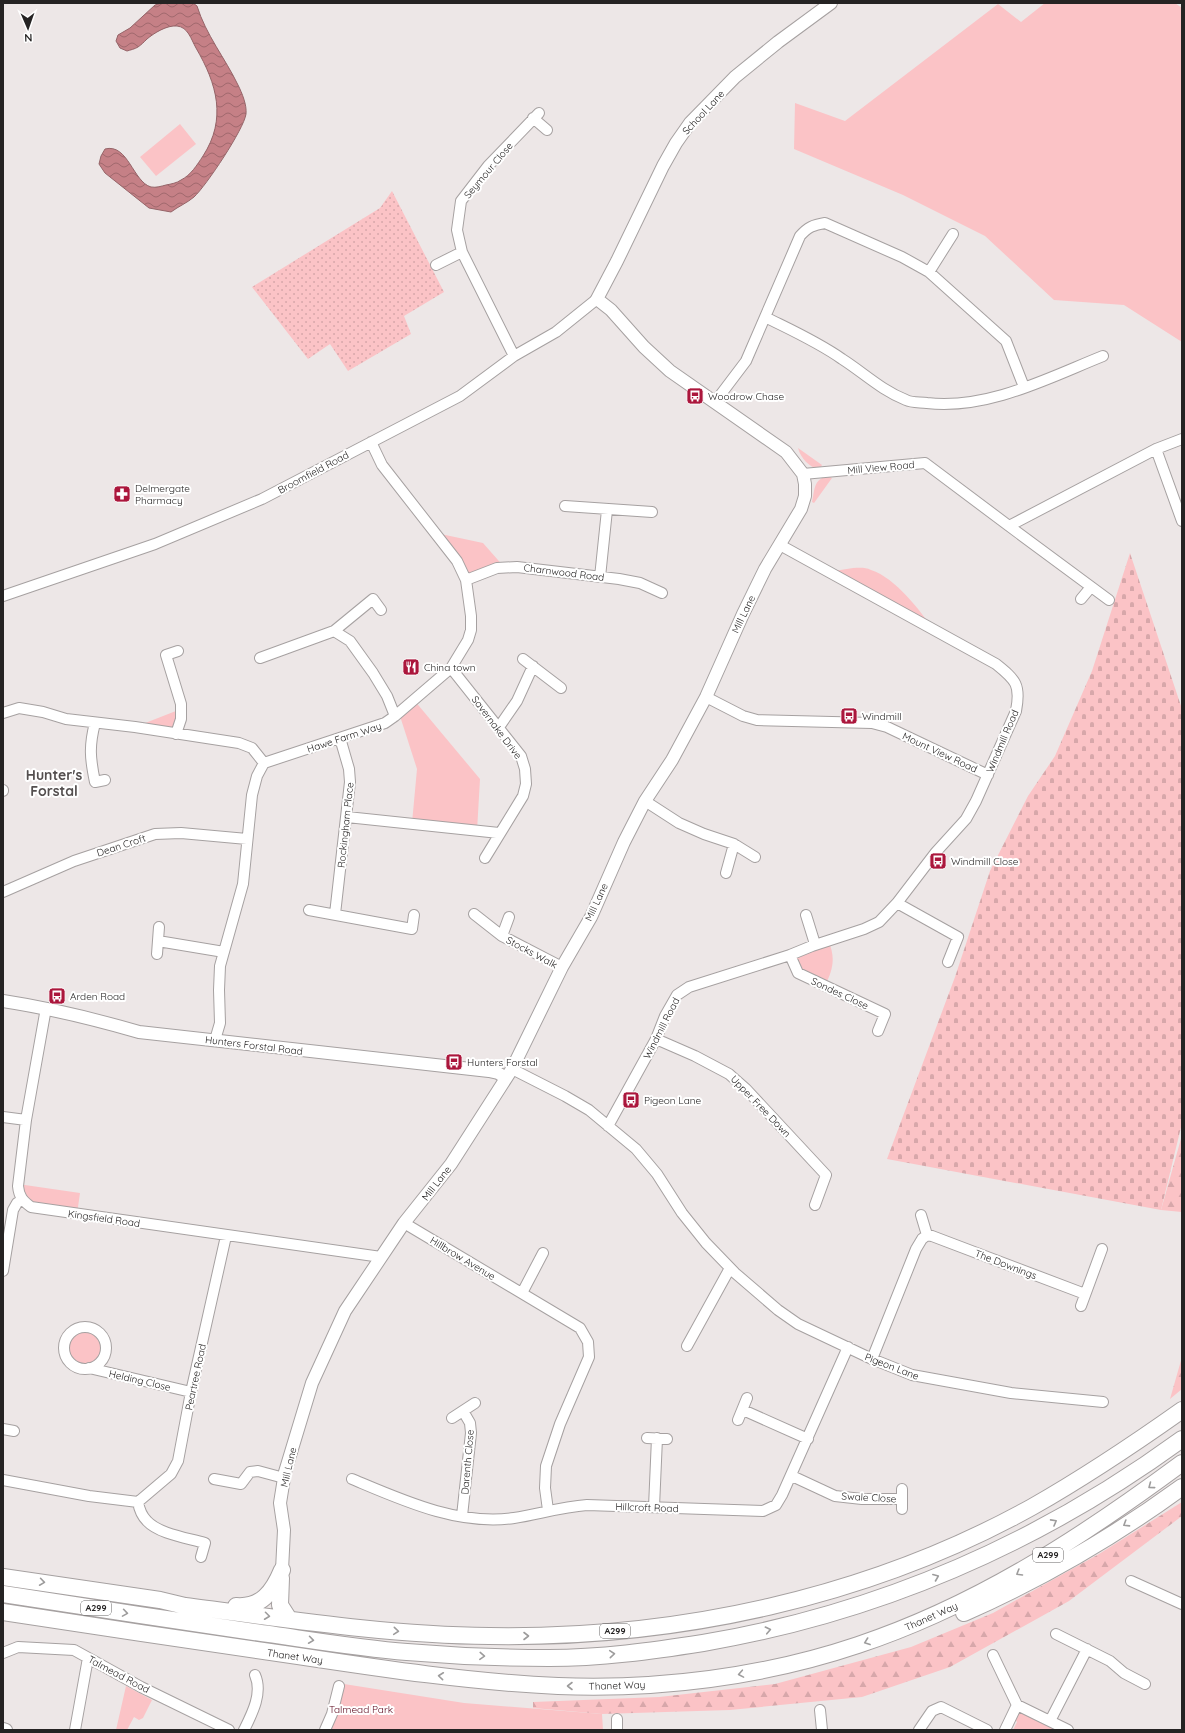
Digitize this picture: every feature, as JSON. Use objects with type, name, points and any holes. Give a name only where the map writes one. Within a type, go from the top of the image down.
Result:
[{"type":"highway","name":"A299","points":[[3,1577],[160,1600],[185,1606],[359,1627],[432,1633],[487,1636],[568,1635],[677,1624],[773,1606],[846,1585],[894,1569],[955,1544],[1005,1521],[1059,1490],[1151,1432],[1182,1410]]},
{"type":"highway","name":"Thanet Way","points":[[3,1594],[406,1652],[498,1657],[552,1658],[598,1656],[661,1650],[772,1630],[832,1614],[900,1592],[986,1556],[1060,1519],[1130,1476],[1182,1439]]},
{"type":"highway","name":"Thanet Way","points":[[3,1612],[426,1675],[518,1684],[561,1686],[614,1686],[686,1682],[742,1674],[828,1654],[904,1628],[952,1608],[1025,1569],[1095,1525],[1182,1463]]},
{"type":"highway","name":"A299","points":[[904,1628],[929,1628],[995,1599],[1029,1582],[1127,1525],[1182,1487]]},
{"type":"highway","points":[[282,1570],[280,1605],[289,1618]]},
{"type":"highway","points":[[160,1600],[238,1606],[251,1605],[259,1602],[270,1593],[274,1588],[282,1570]]},
{"type":"highway","points":[[3,1623],[90,1634],[133,1632]]},
{"type":"street","name":"School Lane","points":[[597,299],[663,166],[676,143],[690,123],[735,77],[778,42],[831,3]]},
{"type":"street","name":"Seymour Close","points":[[514,356],[462,252],[457,230],[461,201],[488,166],[536,115],[547,130]]},
{"type":"street","points":[[715,402],[746,361],[800,236],[807,228],[813,225],[825,223],[902,257],[929,272],[1006,341],[1024,387]]},
{"type":"street","points":[[929,272],[953,234]]},
{"type":"street","points":[[436,265],[462,252]]},
{"type":"street","name":"Broomfield Road","points":[[3,596],[155,544],[262,499],[460,396],[514,356],[556,332],[597,299]]},
{"type":"street","points":[[597,299],[611,310],[644,347],[670,371],[786,452],[803,474]]},
{"type":"street","points":[[765,317],[815,342],[843,359],[880,387],[907,401],[935,404],[975,402],[999,396],[1103,356]]},
{"type":"street","points":[[1009,526],[1156,449],[1182,439]]},
{"type":"street","name":"Hawe Farm Way","points":[[264,763],[385,723],[451,668],[468,640],[471,630],[470,602],[466,580],[457,561],[382,465],[371,442]]},
{"type":"street","points":[[1156,449],[1182,520]]},
{"type":"street","name":"Mill View Road","points":[[803,474],[925,463],[1109,600]]},
{"type":"street","name":"Mill Lane","points":[[282,1570],[284,1530],[280,1503],[284,1478],[312,1383],[346,1311],[404,1223],[451,1164],[509,1074],[562,967],[591,917],[624,842],[645,801],[672,760],[706,697],[765,569],[801,509],[805,496],[803,474]]},
{"type":"street","points":[[565,506],[652,512]]},
{"type":"street","points":[[600,577],[607,510]]},
{"type":"street","name":"Windmill Road","points":[[608,1126],[656,1039],[665,1016],[677,995],[689,987],[790,955],[816,944],[864,929],[879,922],[897,903],[936,852],[966,819],[988,775],[1016,712],[1019,698],[1018,687],[1012,677],[996,664],[780,545]]},
{"type":"street","name":"Charnwood Road","points":[[466,580],[497,568],[517,567],[640,583],[662,593]]},
{"type":"street","points":[[1081,599],[1091,587]]},
{"type":"street","points":[[260,658],[334,631],[374,599],[381,610]]},
{"type":"street","points":[[334,631],[350,641],[373,673],[387,696],[395,716]]},
{"type":"street","points":[[176,734],[181,718],[181,704],[166,655],[178,651]]},
{"type":"street","points":[[523,659],[561,688]]},
{"type":"street","points":[[499,727],[517,701],[533,666]]},
{"type":"street","name":"Savernake Drive","points":[[451,668],[521,756],[525,769],[526,784],[523,796],[498,833],[485,858]]},
{"type":"street","name":"Mount View Road","points":[[706,697],[743,716],[757,720],[872,723],[886,727],[988,775]]},
{"type":"street","points":[[3,713],[19,708],[43,712],[66,719],[135,727],[239,743],[252,748],[264,763],[257,776],[252,795],[243,884],[220,966],[220,1023],[215,1040]]},
{"type":"street","points":[[95,723],[90,740],[90,759],[94,782],[105,780]]},
{"type":"street","name":"Rockingham Place","points":[[335,914],[350,782],[349,769],[340,738]]},
{"type":"street","points":[[645,801],[679,823],[704,834],[734,844],[755,857]]},
{"type":"street","points":[[347,817],[498,833]]},
{"type":"street","name":"Dean Croft","points":[[3,892],[74,861],[155,834],[181,833],[247,839]]},
{"type":"street","points":[[726,873],[734,844]]},
{"type":"street","points":[[897,903],[958,937],[948,962]]},
{"type":"street","points":[[309,910],[412,929],[414,915]]},
{"type":"street","name":"Stocks Walk","points":[[474,914],[502,936],[562,967]]},
{"type":"street","points":[[806,914],[816,944]]},
{"type":"street","name":"Stocks Walk","points":[[502,936],[509,917]]},
{"type":"street","points":[[157,954],[159,927]]},
{"type":"street","points":[[158,941],[224,952]]},
{"type":"street","name":"Sondes Close","points":[[790,955],[798,973],[885,1014],[878,1031]]},
{"type":"street","name":"Hunters Forstal Road","points":[[3,1001],[88,1017],[139,1032],[489,1071],[498,1074],[509,1074]]},
{"type":"street","points":[[3,1271],[13,1210],[17,1203],[22,1200],[18,1194],[18,1186],[26,1120],[46,1008]]},
{"type":"street","name":"Upper Free Down","points":[[656,1039],[695,1056],[729,1074],[746,1089],[826,1175],[815,1205]]},
{"type":"street","name":"Pigeon Lane","points":[[509,1074],[565,1096],[589,1110],[636,1150],[657,1174],[682,1213],[706,1243],[730,1268],[778,1310],[798,1324],[872,1359],[912,1375],[1037,1396],[1103,1402]]},
{"type":"street","points":[[3,1117],[26,1120]]},
{"type":"street","name":"Kingsfield Road","points":[[22,1200],[32,1207],[381,1257]]},
{"type":"street","points":[[872,1359],[916,1249],[922,1239],[927,1235],[921,1215]]},
{"type":"street","name":"Hillbrow Avenue","points":[[404,1223],[580,1328],[588,1342],[589,1357],[560,1424],[546,1466],[545,1488],[548,1510]]},
{"type":"street","name":"The Downings","points":[[927,1235],[1085,1294]]},
{"type":"street","name":"Peartree Road","points":[[138,1502],[171,1474],[178,1461],[191,1392],[226,1236]]},
{"type":"street","points":[[1081,1306],[1102,1249]]},
{"type":"street","points":[[522,1293],[543,1253]]},
{"type":"street","points":[[687,1346],[730,1268]]},
{"type":"street","name":"Helding Close","points":[[89,1368],[100,1362],[105,1350],[105,1343],[102,1337],[92,1328],[79,1328],[68,1336],[64,1349],[70,1362],[82,1368],[89,1368],[191,1392]]},
{"type":"street","name":"Hillcroft Road","points":[[352,1479],[420,1507],[484,1520],[514,1518],[548,1510],[586,1506],[763,1511],[776,1505],[792,1476],[848,1348]]},
{"type":"street","points":[[738,1420],[747,1398]]},
{"type":"street","points":[[452,1418],[475,1402]]},
{"type":"street","points":[[743,1410],[808,1439]]},
{"type":"street","name":"Darenth Close","points":[[462,1516],[471,1433],[470,1423],[463,1411]]},
{"type":"street","points":[[3,1429],[14,1431]]},
{"type":"street","points":[[654,1507],[657,1438]]},
{"type":"street","points":[[214,1478],[241,1484],[250,1472],[258,1471],[284,1478]]},
{"type":"street","name":"Swale Close","points":[[792,1476],[834,1496],[862,1499],[902,1499]]},
{"type":"street","points":[[3,1480],[89,1496],[138,1502],[143,1516],[147,1522],[155,1528],[205,1543],[201,1557]]},
{"type":"street","points":[[1131,1581],[1182,1604]]},
{"type":"street","points":[[1056,1634],[1110,1661],[1124,1673],[1145,1684]]},
{"type":"street","name":"Talmead Road","points":[[3,1653],[18,1647],[74,1650],[141,1687],[229,1730]]},
{"type":"street","points":[[1050,1721],[1087,1649]]},
{"type":"street","points":[[993,1655],[1017,1705],[1068,1730]]},
{"type":"street","points":[[75,1730],[88,1658]]},
{"type":"street","points":[[244,1730],[257,1696],[258,1685],[255,1675]]},
{"type":"street","points":[[325,1730],[332,1714],[338,1686]]},
{"type":"street","points":[[1005,1730],[1017,1705]]},
{"type":"street","points":[[919,1730],[932,1711],[941,1707],[987,1730]]},
{"type":"street","points":[[820,1710],[822,1730]]},
{"type":"street","points":[[617,1719],[617,1730]]},
{"type":"green space","points":[[1045,3],[1175,3],[1182,8],[1182,342],[1124,305],[1054,300],[985,236],[903,195],[794,149],[795,103],[845,121],[998,4],[1021,22]]},
{"type":"green space","points":[[180,124],[196,144],[156,176],[140,157]]},
{"type":"green space","points":[[392,191],[444,292],[404,316],[411,334],[348,371],[330,344],[308,359],[252,287],[380,208]]},
{"type":"green space","points":[[798,448],[822,465],[819,470],[806,462],[801,456]]},
{"type":"green space","points":[[828,476],[832,478],[814,503],[812,502],[814,489],[817,482],[823,477]]},
{"type":"green space","points":[[436,533],[483,543],[505,568],[466,580]]},
{"type":"green space","points":[[1130,553],[1182,709],[1182,1123],[1161,1210],[887,1159],[955,977],[990,871],[1028,796],[1055,756],[1092,671]]},
{"type":"green space","points":[[853,568],[869,569],[889,580],[907,596],[935,631],[828,572]]},
{"type":"green space","points":[[414,700],[480,779],[477,831],[412,823],[417,769],[399,713]]},
{"type":"green space","points":[[181,709],[176,734],[135,727]]},
{"type":"green space","points":[[828,940],[833,958],[832,969],[825,986],[798,973],[790,955]]},
{"type":"green space","points":[[1182,1135],[1182,1212],[1161,1210]]},
{"type":"green space","points":[[18,1184],[80,1193],[77,1214],[31,1207]]},
{"type":"green space","points":[[85,1327],[100,1333],[106,1348],[100,1363],[85,1369],[70,1363],[64,1348],[70,1333]]},
{"type":"green space","points":[[1182,1357],[1182,1389],[1170,1399]]},
{"type":"green space","points":[[1182,1502],[1182,1516],[1069,1601],[950,1667],[862,1697],[730,1710],[602,1714],[533,1708],[533,1702],[659,1697],[775,1684],[911,1647],[993,1613],[1099,1554]]},
{"type":"green space","name":"Talmead Park","points":[[344,1684],[464,1703],[602,1714],[603,1730],[330,1730],[340,1705]]},
{"type":"green space","points":[[126,1686],[152,1700],[143,1718],[139,1720],[134,1717],[127,1730],[116,1730]]},
{"type":"green space","points":[[1017,1705],[1067,1730],[1013,1730],[1017,1722],[1012,1715]]},
{"type":"water","points":[[162,3],[193,3],[197,6],[210,37],[240,88],[246,107],[246,114],[239,132],[207,182],[194,197],[171,212],[149,208],[105,173],[99,164],[105,149],[113,149],[125,157],[139,178],[145,184],[151,187],[159,187],[176,183],[194,170],[210,142],[215,129],[217,115],[214,88],[203,61],[187,31],[177,26],[165,28],[153,34],[138,47],[127,51],[120,48],[116,41],[118,35],[130,28],[155,5]]},
{"type":"place","name":"Woodrow Chase","points":[[695,396]]},
{"type":"place","name":"Delmergate Pharmacy","points":[[122,494]]},
{"type":"place","name":"China town","points":[[411,667]]},
{"type":"place","name":"Windmill","points":[[849,716]]},
{"type":"place","name":"Windmill Close","points":[[938,861]]},
{"type":"place","name":"Arden Road","points":[[57,996]]},
{"type":"place","name":"Hunters Forstal","points":[[454,1062]]},
{"type":"place","name":"Pigeon Lane","points":[[631,1100]]},
{"type":"district","name":"Hunter's Forstal","points":[[54,784]]}]
